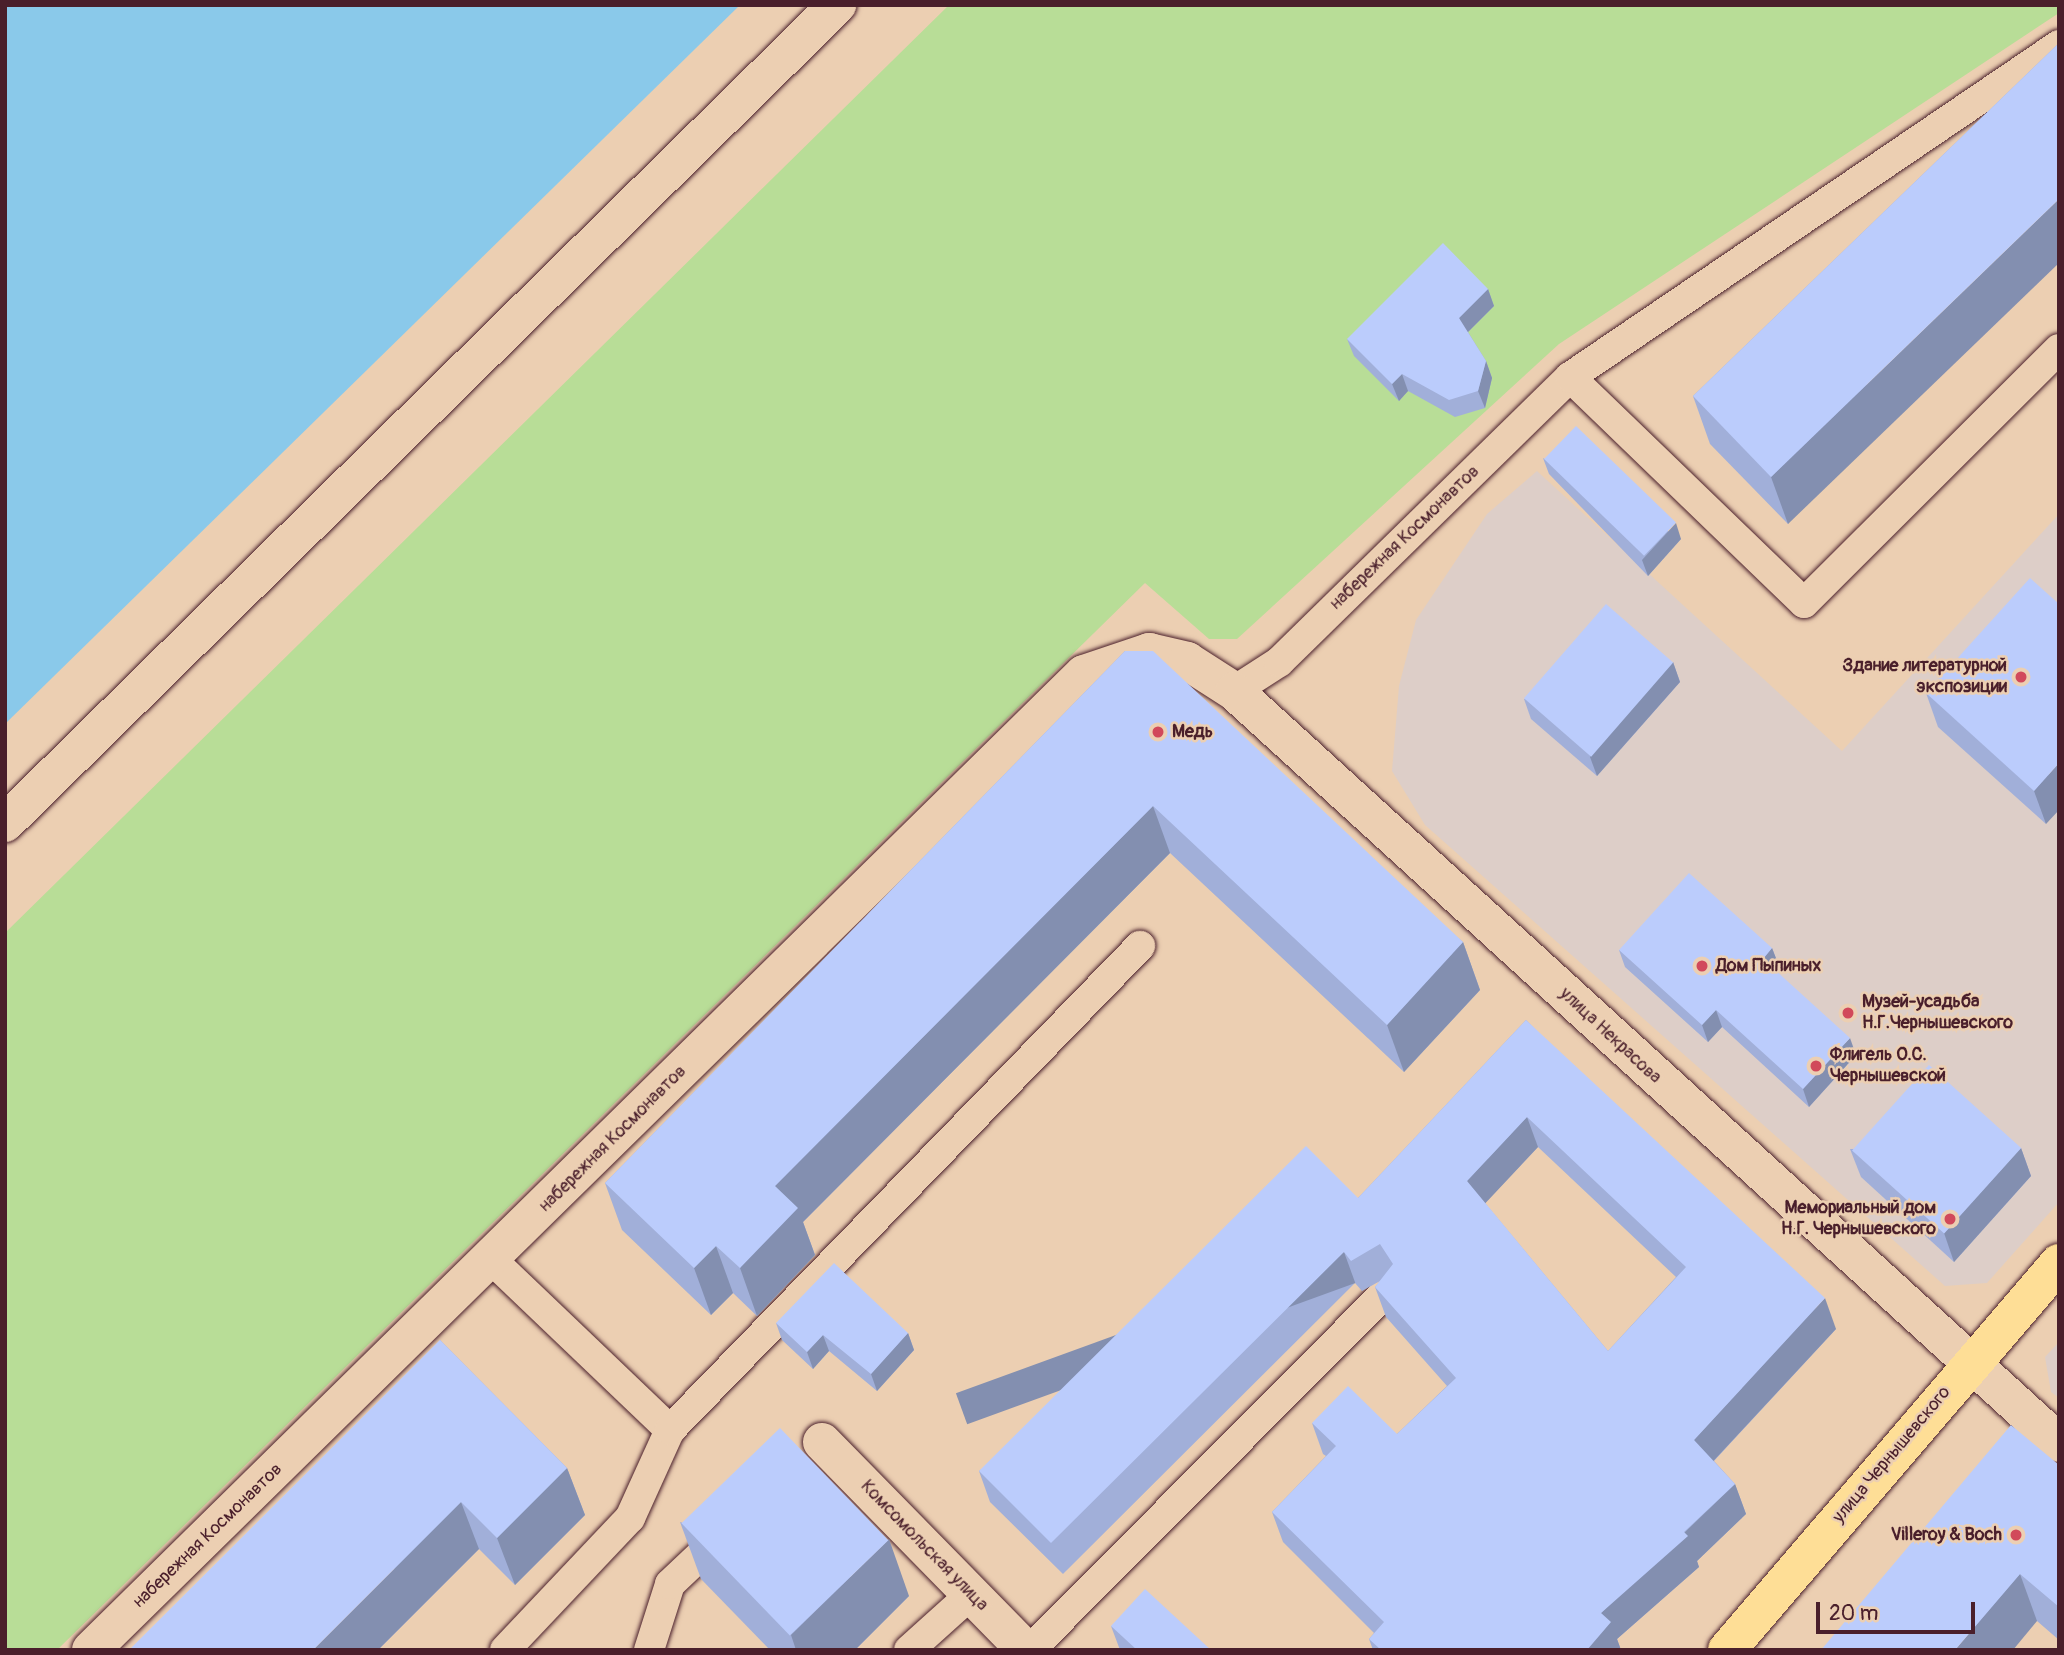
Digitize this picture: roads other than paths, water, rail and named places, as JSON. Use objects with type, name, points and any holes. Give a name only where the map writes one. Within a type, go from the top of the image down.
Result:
[{"type":"main road","name":"улица Чернышевского","points":[[1727,1650],[2059,1263]]},
{"type":"street","points":[[5,823],[837,5]]},
{"type":"street","name":"улица Некрасова","points":[[1149,652],[1187,661],[1234,691],[1969,1365],[2059,1443]]},
{"type":"street","name":"набережная Космонавтов","points":[[91,1650],[1084,674],[1149,652]]},
{"type":"street","name":"Комсомольская улица","points":[[812,1451],[1028,1650]]},
{"type":"lane","name":"набережная Космонавтов","points":[[1234,691],[1279,662],[1570,377],[2059,45]]},
{"type":"lane","points":[[1570,377],[1804,603],[2059,349]]},
{"type":"lane","points":[[505,1650],[630,1518],[670,1430],[1140,946]]},
{"type":"lane","points":[[491,1259],[670,1430]]},
{"type":"lane","points":[[1028,1650],[1387,1291]]},
{"type":"lane","points":[[649,1650],[670,1584],[751,1508]]},
{"type":"lane","points":[[909,1650],[970,1595]]},
{"type":"water","points":[[5,5],[740,5],[5,724]]},
{"type":"place","name":"Здание литературной экспозиции","points":[[2021,677]]},
{"type":"place","name":"Медь","points":[[1158,732]]},
{"type":"place","name":"Дом Пыпиных","points":[[1702,966]]},
{"type":"place","name":"Музей-усадьба Н.Г.Чернышевского","points":[[1848,1013]]},
{"type":"place","name":"Флигель О.С. Чернышевской","points":[[1816,1066]]},
{"type":"place","name":"Мемориальный дом Н.Г. Чернышевского","points":[[1950,1219]]},
{"type":"place","name":"Villeroy & Boch","points":[[2016,1535]]}]
